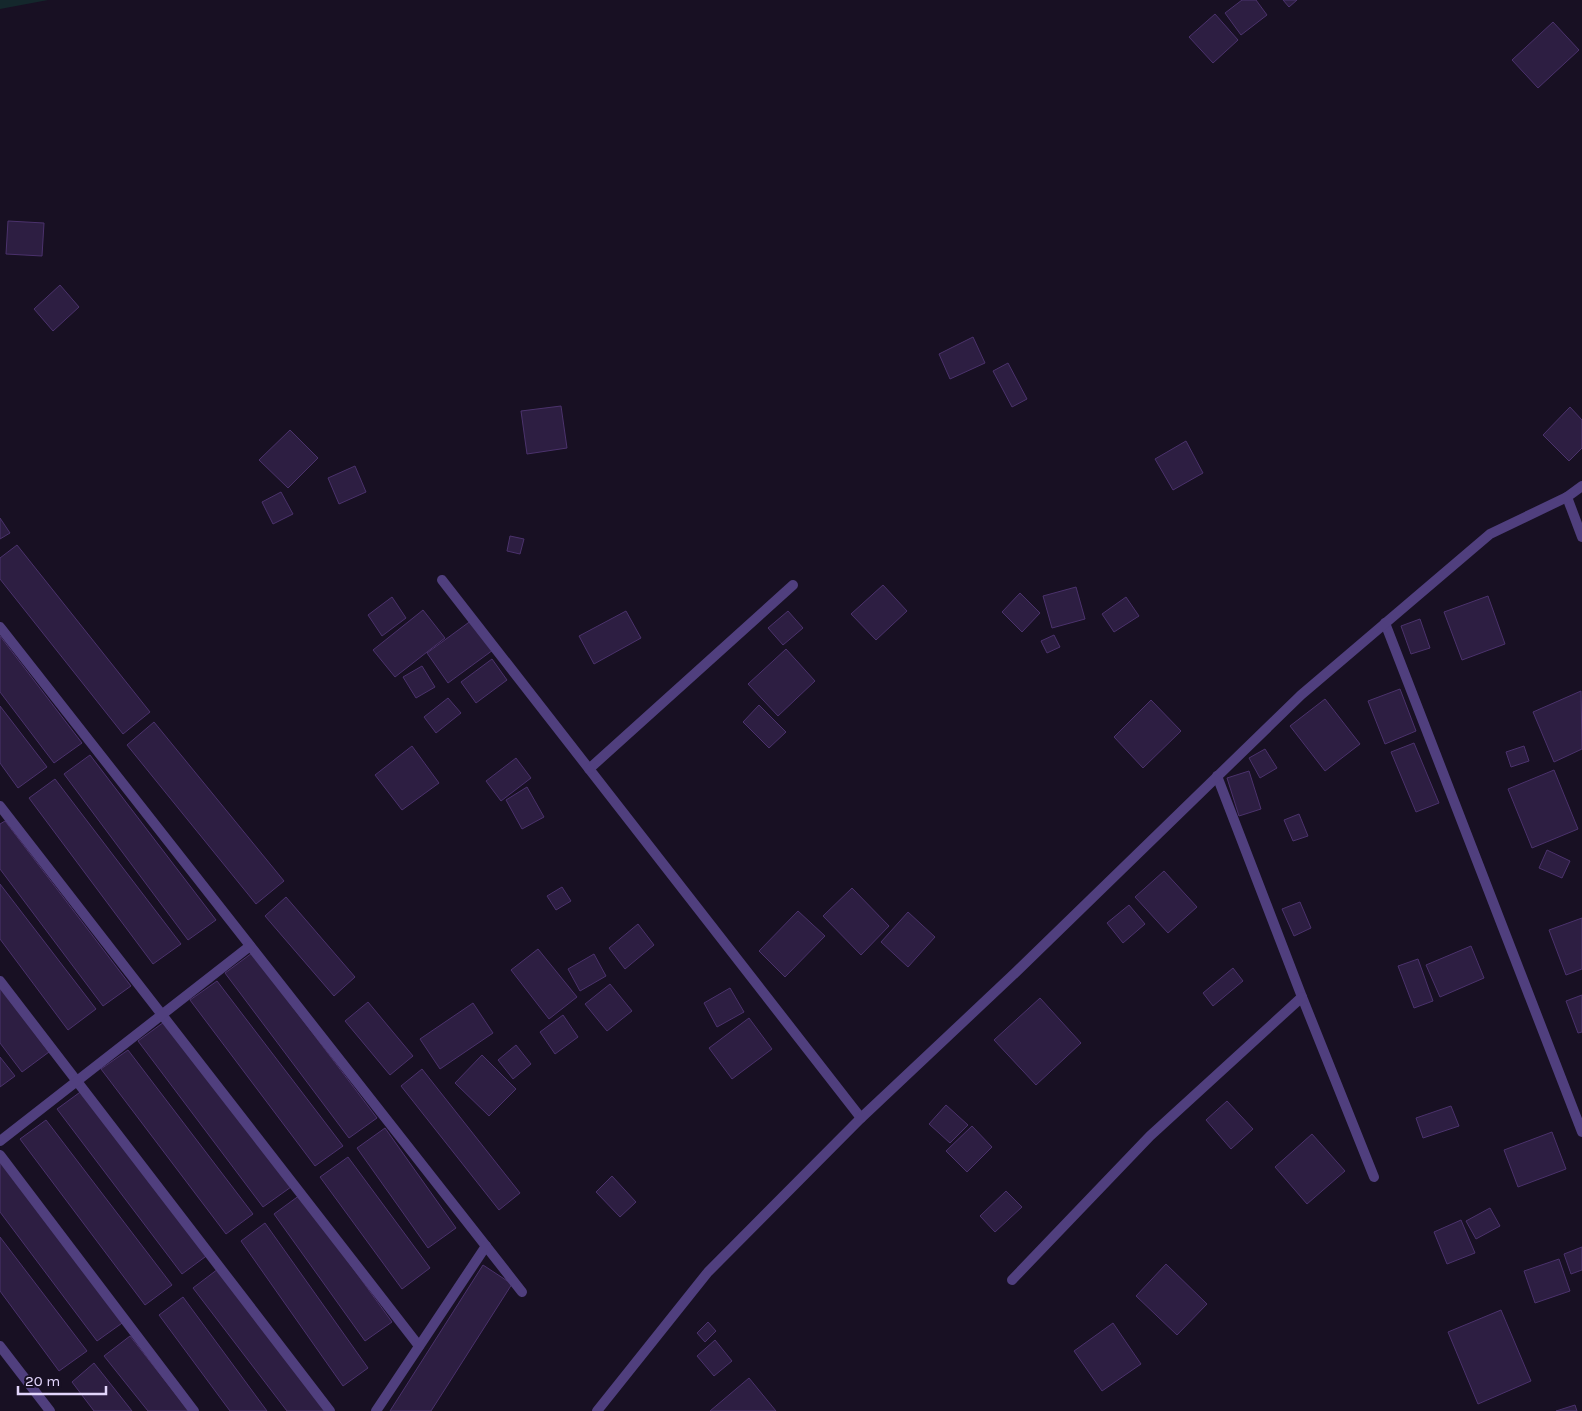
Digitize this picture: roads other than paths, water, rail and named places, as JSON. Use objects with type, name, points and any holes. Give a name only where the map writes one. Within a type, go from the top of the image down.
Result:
[{"type":"street","points":[[597,1411],[708,1272],[861,1118],[1015,973],[1301,695],[1490,534],[1567,498],[1582,486]]},
{"type":"street","points":[[1567,498],[1582,538]]},
{"type":"street","points":[[442,580],[861,1118]]},
{"type":"street","points":[[589,769],[793,585]]},
{"type":"street","points":[[1385,623],[1582,1132]]},
{"type":"street","points":[[0,627],[522,1292]]},
{"type":"street","points":[[1218,776],[1302,997],[1374,1178]]},
{"type":"street","points":[[0,806],[419,1346]]},
{"type":"street","points":[[0,1141],[250,946]]},
{"type":"street","points":[[0,980],[330,1411]]},
{"type":"street","points":[[1012,1280],[1150,1136],[1302,997]]},
{"type":"street","points":[[0,1155],[194,1411]]},
{"type":"street","points":[[376,1411],[486,1246]]},
{"type":"street","points":[[0,1346],[50,1411]]}]
